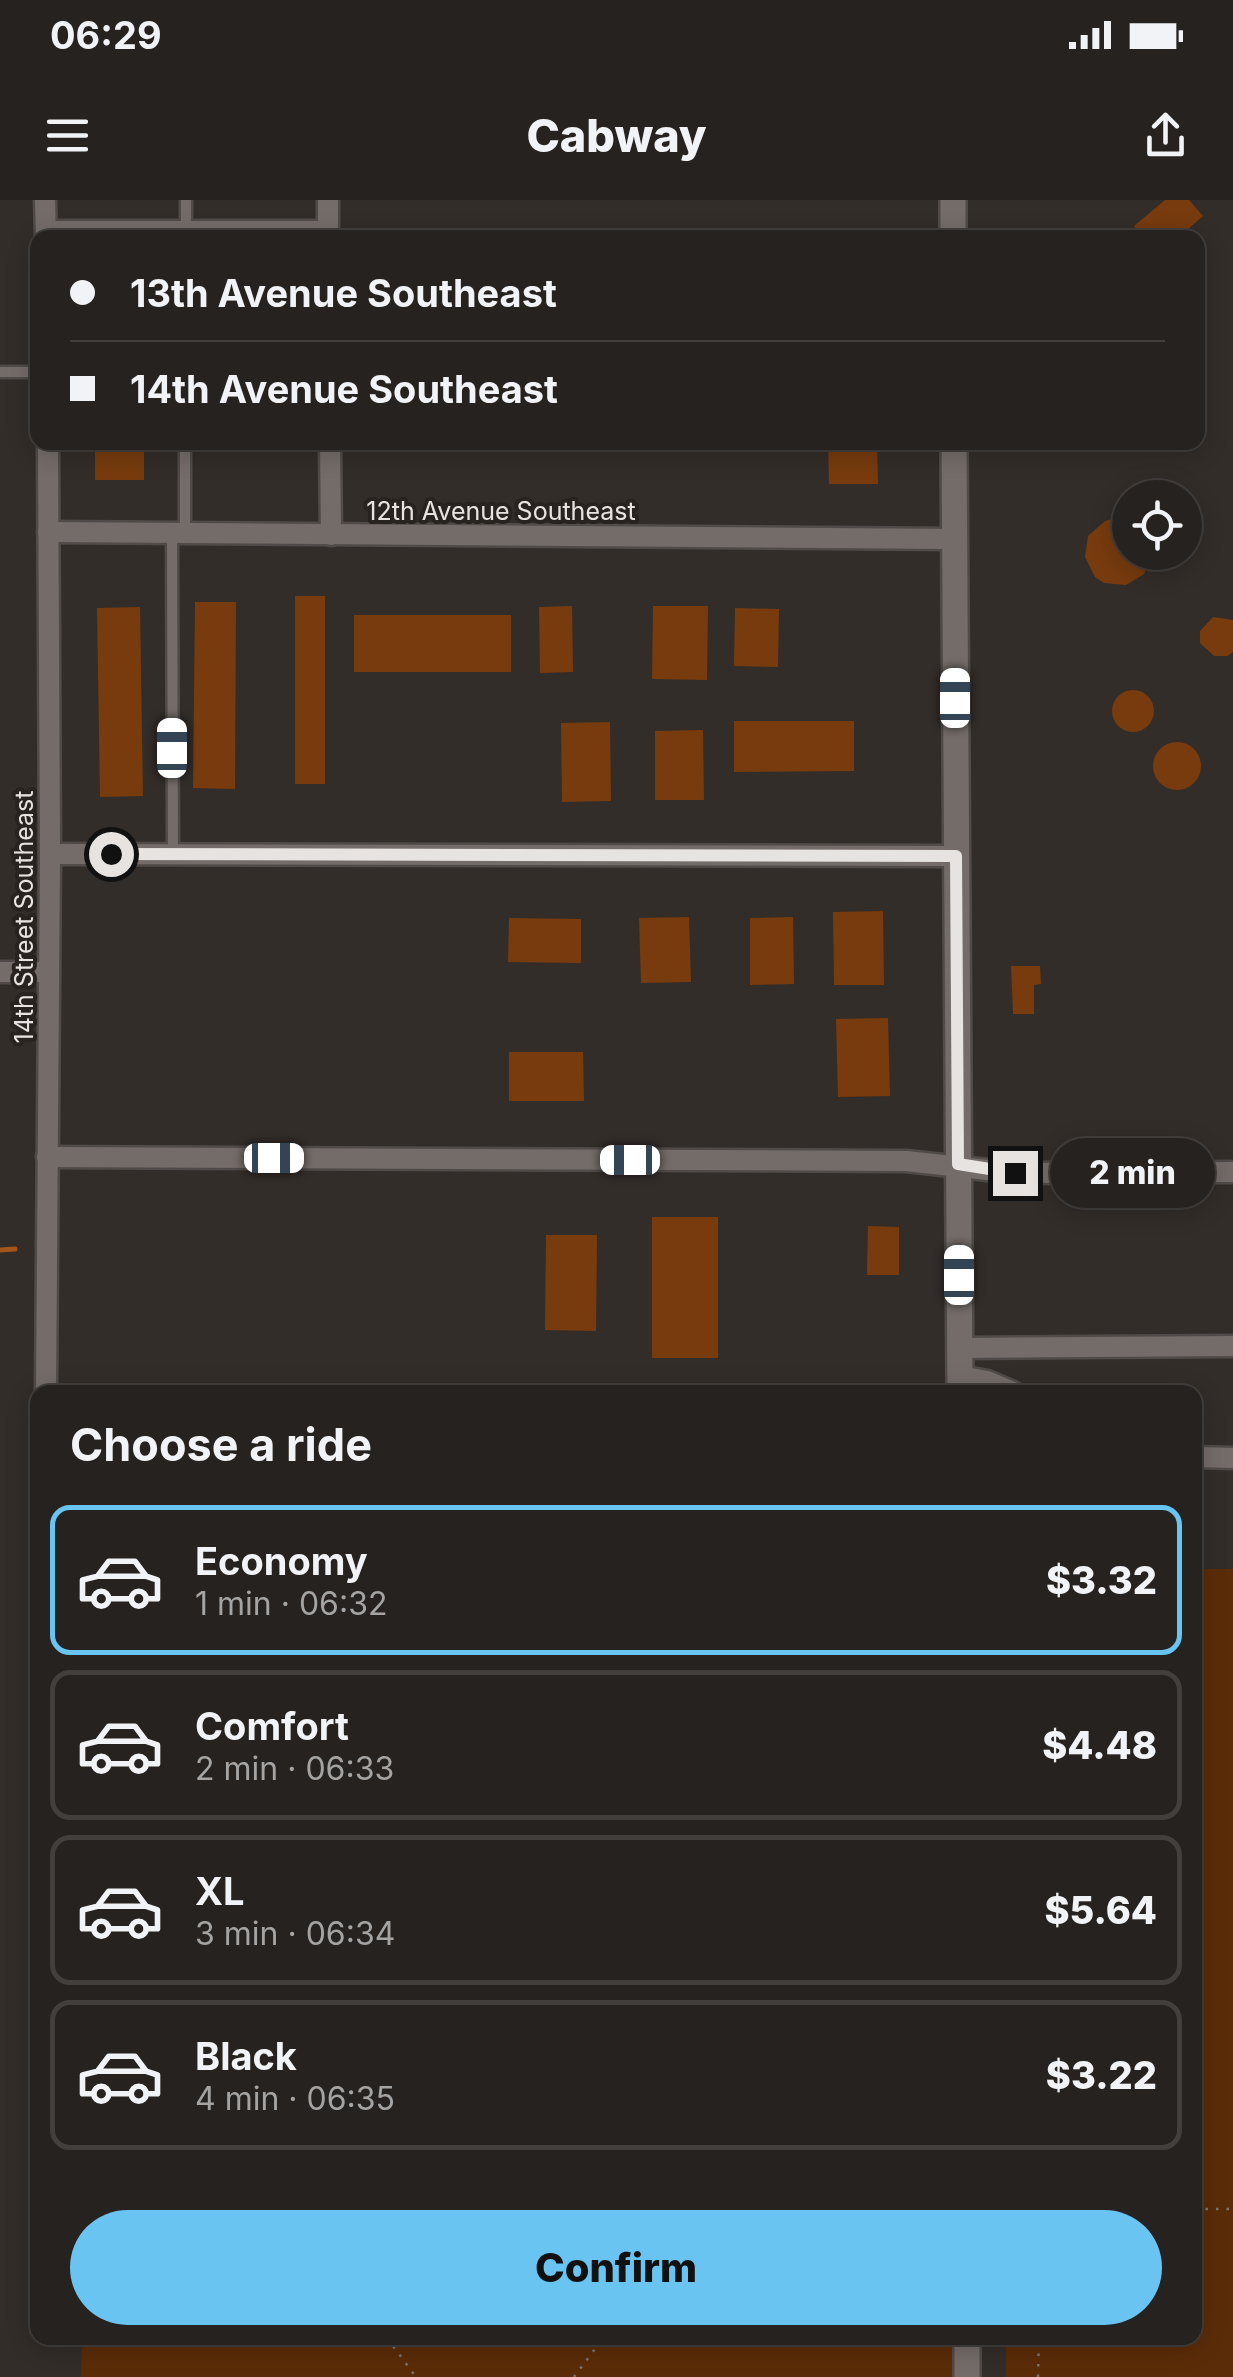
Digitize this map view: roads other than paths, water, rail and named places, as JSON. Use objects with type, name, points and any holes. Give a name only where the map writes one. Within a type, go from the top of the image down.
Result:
[{"type":"street","points":[[45,200],[46,230]]},
{"type":"street","points":[[328,200],[328,230]]},
{"type":"street","points":[[953,200],[953,230]]},
{"type":"street","name":"14th Street Southeast","points":[[46,1385],[48,450]]},
{"type":"street","points":[[330,450],[331,535]]},
{"type":"street","points":[[954,450],[960,1384],[986,1381],[996,1385]]},
{"type":"street","name":"12th Avenue Southeast","points":[[48,532],[954,540]]},
{"type":"street","points":[[50,854],[956,856]]},
{"type":"street","points":[[0,972],[49,972]]},
{"type":"street","points":[[47,1157],[906,1160],[1015,1173],[1233,1172]]},
{"type":"street","points":[[959,1348],[1233,1346]]},
{"type":"street","points":[[1202,1457],[1233,1458]]},
{"type":"street","points":[[967,2345],[968,2377]]},
{"type":"lane","points":[[186,200],[186,230]]},
{"type":"lane","points":[[0,372],[30,372]]},
{"type":"lane","points":[[172,855],[178,534],[184,450]]},
{"type":"waterway","points":[[0,1250],[15,1249]]}]
